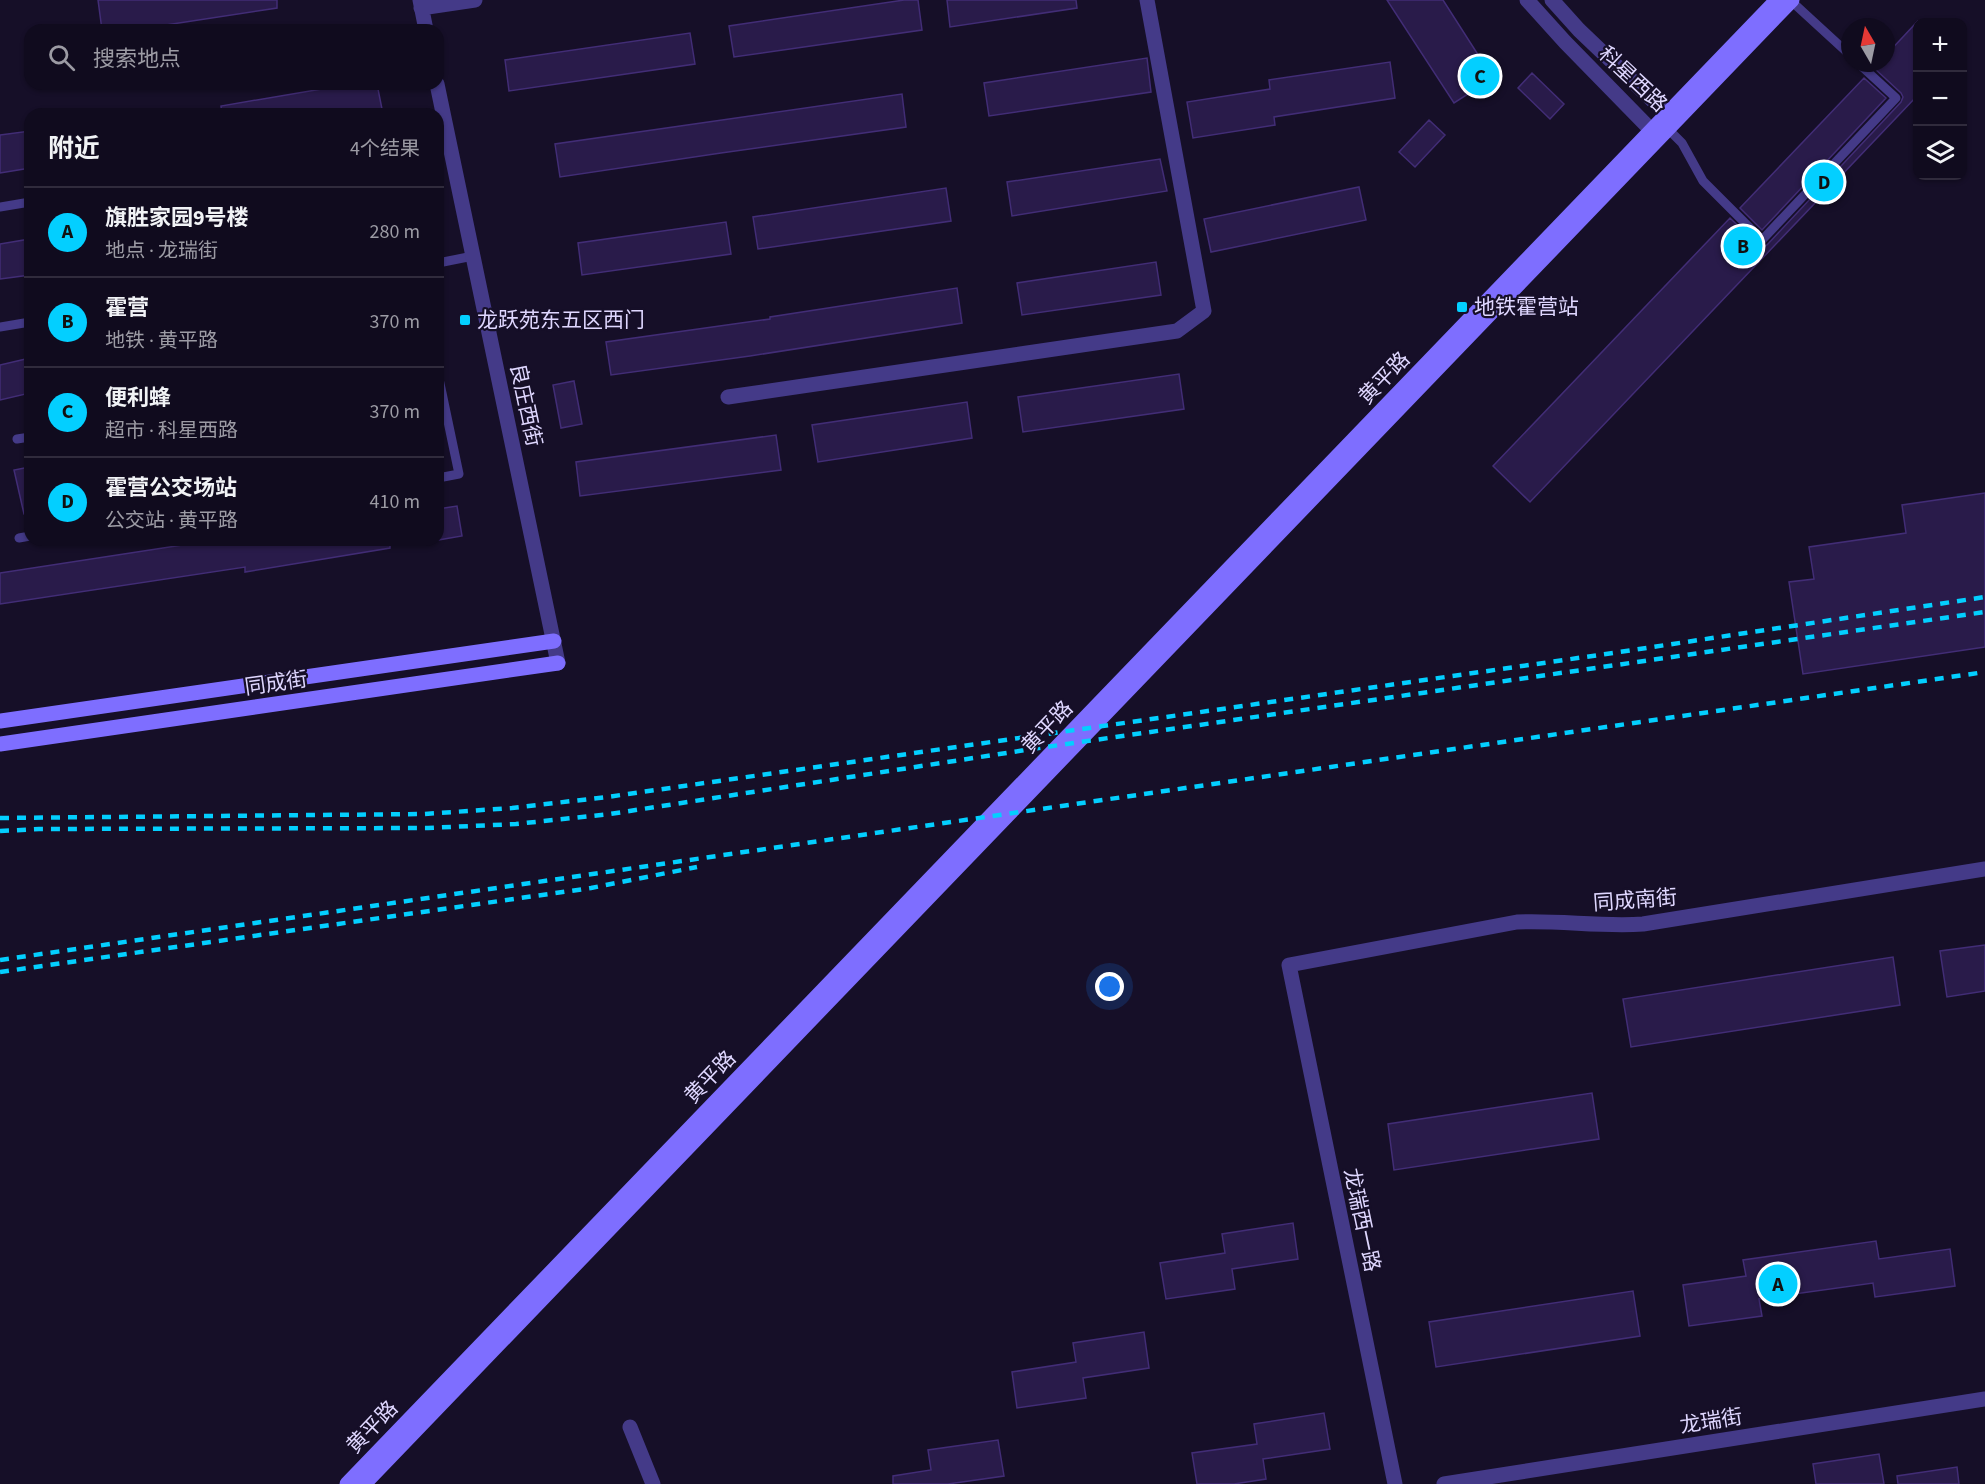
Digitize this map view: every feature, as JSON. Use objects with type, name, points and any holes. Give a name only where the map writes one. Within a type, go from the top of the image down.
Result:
[{"type":"main road","name":"黄平路","points":[[364,1484],[1667,122],[1788,0]]},
{"type":"main road","name":"黄平路","points":[[347,1484],[1652,131]]},
{"type":"main road","name":"同成街","points":[[0,721],[554,640]]},
{"type":"main road","name":"同成街","points":[[0,744],[558,663]]},
{"type":"street","points":[[425,24],[421,4],[475,0]]},
{"type":"street","points":[[728,397],[1177,331],[1204,310],[1147,0]]},
{"type":"street","name":"科星西路","points":[[1527,0],[1652,131],[1667,122],[1552,0]]},
{"type":"street","name":"良庄西街","points":[[438,90],[442,108]]},
{"type":"street","name":"良庄西街","points":[[444,117],[558,663]]},
{"type":"street","name":"同成南街","points":[[1289,965],[1517,922],[1541,921],[1615,926],[1643,924],[1985,869]]},
{"type":"street","name":"龙瑞西一路","points":[[1289,965],[1395,1484]]},
{"type":"street","name":"龙瑞街","points":[[1444,1484],[1985,1399]]},
{"type":"street","points":[[630,1427],[653,1484]]},
{"type":"lane","points":[[1788,0],[1841,48]]},
{"type":"lane","points":[[1667,122],[1682,143],[1703,181],[1762,240],[1896,98],[1868,72]]},
{"type":"lane","points":[[0,207],[24,203]]},
{"type":"lane","points":[[444,262],[473,256]]},
{"type":"lane","points":[[0,327],[24,323]]},
{"type":"lane","points":[[444,403],[459,474],[444,477]]},
{"type":"lane","points":[[17,439],[24,438]]},
{"type":"lane","points":[[19,538],[24,537]]},
{"type":"building","points":[[98,0],[277,0],[277,8],[172,24],[101,24]]},
{"type":"building","points":[[904,0],[918,0],[922,30],[734,57],[729,26]]},
{"type":"building","points":[[947,0],[1076,0],[1077,8],[950,27]]},
{"type":"building","points":[[1387,0],[1443,0],[1493,78],[1454,103]]},
{"type":"building","points":[[1913,26],[1913,100],[1530,502],[1493,466],[1730,218],[1758,245],[1763,247],[1767,245],[1901,102],[1903,97],[1901,93],[1878,72],[1895,72],[1895,45]]},
{"type":"building","points":[[690,33],[695,64],[509,91],[505,60]]},
{"type":"building","points":[[1147,58],[1151,92],[989,116],[984,83]]},
{"type":"building","points":[[1390,62],[1395,98],[1274,117],[1275,125],[1193,138],[1187,102],[1270,89],[1269,80]]},
{"type":"building","points":[[1532,73],[1564,104],[1550,119],[1518,88]]},
{"type":"building","points":[[1864,78],[1886,98],[1762,230],[1740,208]]},
{"type":"building","points":[[316,90],[378,90],[382,108],[221,108],[221,106]]},
{"type":"building","points":[[902,94],[906,127],[560,177],[555,144]]},
{"type":"building","points":[[1429,120],[1445,135],[1415,167],[1399,152]]},
{"type":"building","points":[[24,132],[24,169],[0,173],[0,135]]},
{"type":"building","points":[[1160,159],[1167,191],[1012,216],[1007,182]]},
{"type":"building","points":[[1359,187],[1366,220],[1211,252],[1204,219]]},
{"type":"building","points":[[946,188],[951,221],[758,249],[753,217]]},
{"type":"building","points":[[726,222],[731,254],[582,275],[578,243]]},
{"type":"building","points":[[24,240],[24,276],[0,279],[0,244]]},
{"type":"building","points":[[1156,262],[1161,295],[1022,315],[1017,283]]},
{"type":"building","points":[[957,288],[962,323],[611,375],[606,342],[770,319],[770,317]]},
{"type":"building","points":[[24,359],[24,394],[0,400],[0,365]]},
{"type":"building","points":[[1179,374],[1184,409],[1023,432],[1018,397]]},
{"type":"building","points":[[574,381],[582,424],[561,428],[553,385]]},
{"type":"building","points":[[967,402],[972,438],[818,462],[812,425]]},
{"type":"building","points":[[776,435],[781,470],[580,496],[576,462]]},
{"type":"building","points":[[24,468],[24,514],[14,470]]},
{"type":"building","points":[[1985,493],[1985,647],[1803,674],[1789,582],[1814,579],[1809,547],[1906,533],[1902,505]]},
{"type":"building","points":[[457,506],[462,536],[444,539],[444,508]]},
{"type":"building","points":[[176,546],[390,546],[390,548],[245,572],[245,567],[0,604],[0,573]]},
{"type":"building","points":[[1985,945],[1985,991],[1947,997],[1940,951]]},
{"type":"building","points":[[1893,957],[1900,1005],[1631,1047],[1623,999]]},
{"type":"building","points":[[1592,1093],[1599,1139],[1394,1170],[1388,1124]]},
{"type":"building","points":[[1293,1223],[1298,1259],[1232,1269],[1235,1289],[1166,1299],[1160,1263],[1225,1253],[1222,1234]]},
{"type":"building","points":[[1876,1241],[1879,1259],[1950,1249],[1955,1286],[1875,1297],[1873,1283],[1759,1299],[1762,1316],[1689,1326],[1683,1285],[1746,1276],[1743,1260]]},
{"type":"building","points":[[1633,1291],[1640,1336],[1436,1367],[1429,1322]]},
{"type":"building","points":[[1144,1332],[1149,1368],[1083,1378],[1086,1398],[1017,1408],[1012,1372],[1076,1362],[1073,1343]]},
{"type":"building","points":[[1324,1413],[1330,1449],[1263,1459],[1266,1479],[1234,1484],[1197,1484],[1192,1453],[1257,1444],[1254,1424]]},
{"type":"building","points":[[998,1440],[1004,1476],[948,1484],[893,1484],[893,1476],[931,1470],[928,1450]]},
{"type":"building","points":[[1879,1454],[1884,1484],[1816,1484],[1813,1464]]},
{"type":"building","points":[[1957,1467],[1959,1484],[1898,1484],[1897,1476]]},
{"type":"railway","points":[[0,818],[424,814],[512,808],[607,797],[1606,654],[1985,597]]},
{"type":"railway","points":[[0,831],[428,828],[516,824],[610,814],[1032,749],[1985,612]]},
{"type":"railway","points":[[0,960],[1985,672]]},
{"type":"railway","points":[[0,972],[591,888],[697,867]]},
{"type":"place","name":"便利蜂","points":[[1480,76]]},
{"type":"place","name":"霍营公交场站","points":[[1824,182]]},
{"type":"place","name":"霍营","points":[[1743,246]]},
{"type":"place","name":"地铁霍营站","points":[[1462,307]]},
{"type":"place","name":"龙跃苑东五区西门","points":[[465,320]]},
{"type":"place","name":"旗胜家园9号楼","points":[[1778,1284]]}]
